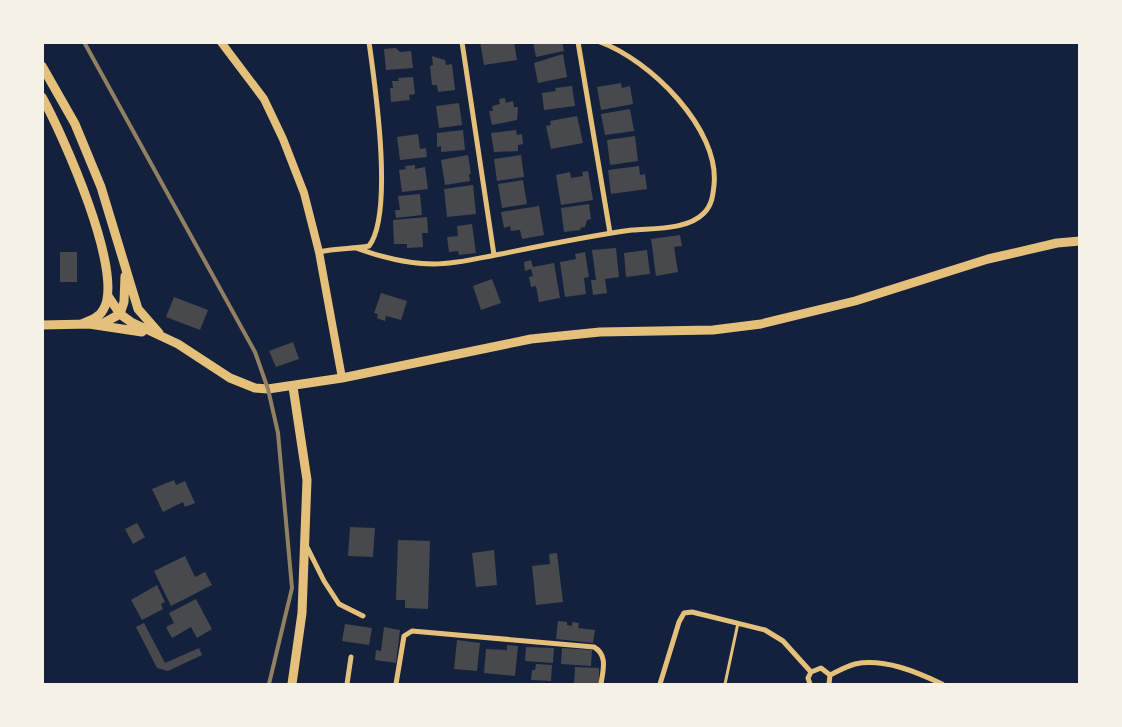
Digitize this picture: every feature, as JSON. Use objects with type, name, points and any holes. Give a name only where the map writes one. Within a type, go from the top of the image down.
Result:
[{"type":"main road","points":[[42,66],[75,124],[97,178],[138,309],[143,317],[164,338]]},
{"type":"main road","points":[[42,97],[68,149],[91,210],[106,270],[108,296],[103,311],[97,317],[81,324]]},
{"type":"main road","points":[[108,296],[120,314],[130,322],[164,338],[242,383],[268,389],[342,378],[531,339],[600,332],[713,330],[761,324],[856,301],[988,259],[1057,243],[1080,241]]},
{"type":"main road","points":[[100,325],[120,314],[124,302],[124,263]]},
{"type":"main road","points":[[42,325],[100,325],[145,332],[164,338]]},
{"type":"main road","points":[[292,386],[307,480],[302,613],[292,684]]},
{"type":"street","points":[[221,42],[264,99],[283,139],[304,193],[319,252],[342,378]]},
{"type":"street","points":[[319,252],[339,247],[356,248],[369,246],[375,238],[379,210],[382,148],[369,42]]},
{"type":"street","points":[[578,42],[610,233]]},
{"type":"street","points":[[356,248],[388,258],[434,264],[463,262],[610,233],[682,224],[692,221],[704,213],[713,199],[715,176],[711,152],[704,135],[668,89],[630,58],[600,42]]},
{"type":"street","points":[[459,43],[494,255]]},
{"type":"street","points":[[305,544],[324,581],[339,604],[363,616]]},
{"type":"street","points":[[660,684],[679,622],[684,613],[700,612],[774,634],[811,672]]},
{"type":"street","points":[[396,684],[404,636],[412,631],[594,647],[601,651],[604,657],[601,684]]},
{"type":"street","points":[[347,684],[351,658]]},
{"type":"street","points":[[830,675],[852,665],[872,663],[895,666],[942,684]]},
{"type":"street","points":[[810,684],[808,678],[811,672],[821,668],[830,675]]},
{"type":"street","points":[[829,684],[830,675]]},
{"type":"lane","points":[[725,684],[738,623]]},
{"type":"building","points":[[480,42],[514,42],[517,60],[484,65]]},
{"type":"building","points":[[533,42],[562,42],[564,51],[536,57]]},
{"type":"building","points":[[396,48],[400,52],[411,51],[413,68],[386,70],[384,49]]},
{"type":"building","points":[[563,54],[567,77],[538,83],[534,63]]},
{"type":"building","points":[[432,56],[445,60],[446,65],[452,64],[455,90],[438,92],[437,85],[432,85],[430,66],[433,65]]},
{"type":"building","points":[[413,77],[415,94],[409,95],[410,100],[391,102],[390,88],[393,88],[392,81],[399,81],[398,78]]},
{"type":"building","points":[[621,83],[622,88],[630,86],[633,104],[601,110],[597,87]]},
{"type":"building","points":[[572,86],[575,106],[544,110],[542,93],[556,91],[555,88]]},
{"type":"building","points":[[505,98],[506,103],[513,101],[514,107],[518,107],[517,120],[492,125],[489,111],[493,111],[492,106],[500,104],[499,99]]},
{"type":"building","points":[[459,103],[462,125],[439,128],[436,106]]},
{"type":"building","points":[[630,109],[634,131],[605,135],[601,114]]},
{"type":"building","points":[[577,116],[583,143],[551,149],[546,126],[551,125],[550,121]]},
{"type":"building","points":[[463,130],[465,150],[441,152],[441,146],[437,147],[437,133]]},
{"type":"building","points":[[516,130],[517,135],[522,134],[523,144],[518,145],[518,151],[494,152],[491,133]]},
{"type":"building","points":[[418,134],[420,149],[426,148],[427,157],[400,160],[397,137]]},
{"type":"building","points":[[635,136],[638,161],[610,165],[607,140]]},
{"type":"building","points":[[468,155],[471,174],[469,174],[470,181],[445,185],[441,160]]},
{"type":"building","points":[[521,155],[524,177],[497,181],[494,159]]},
{"type":"building","points":[[415,165],[415,169],[425,167],[428,189],[402,192],[399,170],[406,169],[405,166]]},
{"type":"building","points":[[639,166],[640,175],[645,174],[647,189],[611,194],[608,170]]},
{"type":"building","points":[[588,171],[593,200],[561,205],[556,175],[570,172],[571,178],[583,176],[582,172]]},
{"type":"building","points":[[523,180],[527,204],[502,208],[498,184]]},
{"type":"building","points":[[473,185],[476,214],[447,217],[444,189]]},
{"type":"building","points":[[420,194],[422,215],[396,218],[395,210],[400,210],[398,196]]},
{"type":"building","points":[[589,204],[591,219],[587,220],[585,227],[580,228],[581,230],[564,232],[561,208]]},
{"type":"building","points":[[539,206],[544,235],[522,239],[520,230],[511,231],[510,226],[504,228],[501,212]]},
{"type":"building","points":[[427,217],[428,233],[422,233],[423,247],[407,248],[407,244],[394,244],[393,220]]},
{"type":"building","points":[[472,224],[476,253],[459,255],[458,251],[449,252],[447,237],[458,236],[457,226]]},
{"type":"building","points":[[680,235],[682,246],[674,247],[678,272],[656,276],[651,239]]},
{"type":"building","points":[[616,248],[619,277],[605,279],[607,293],[593,295],[591,280],[596,280],[592,250]]},
{"type":"building","points":[[647,250],[650,274],[626,277],[624,253]]},
{"type":"building","points":[[60,252],[77,252],[77,282],[60,282]]},
{"type":"building","points":[[585,252],[589,277],[584,278],[586,294],[565,297],[560,262],[576,259],[575,254]]},
{"type":"building","points":[[531,260],[533,267],[554,263],[560,298],[539,302],[536,286],[531,287],[529,277],[533,276],[531,269],[525,271],[524,262]]},
{"type":"building","points":[[492,279],[501,303],[481,310],[473,286]]},
{"type":"building","points":[[381,293],[407,301],[401,320],[386,316],[385,321],[377,318],[378,314],[374,313]]},
{"type":"building","points":[[174,297],[208,310],[200,330],[166,317]]},
{"type":"building","points":[[293,342],[299,359],[276,367],[269,351]]},
{"type":"building","points":[[174,480],[176,485],[185,481],[195,503],[185,507],[183,502],[163,512],[152,489]]},
{"type":"building","points":[[137,523],[145,537],[133,544],[125,529]]},
{"type":"building","points":[[350,527],[375,528],[373,557],[348,556]]},
{"type":"building","points":[[398,540],[430,541],[428,609],[405,608],[405,600],[396,600]]},
{"type":"building","points":[[494,550],[497,585],[476,587],[472,553]]},
{"type":"building","points":[[557,553],[563,602],[536,605],[532,566],[550,564],[549,554]]},
{"type":"building","points":[[185,556],[195,577],[205,572],[212,585],[171,606],[154,571]]},
{"type":"building","points":[[157,585],[165,602],[161,604],[163,609],[142,620],[131,600]]},
{"type":"building","points":[[196,599],[212,629],[197,638],[191,627],[172,638],[166,627],[174,623],[169,613]]},
{"type":"building","points":[[558,621],[567,622],[567,625],[572,626],[572,622],[579,623],[578,628],[595,630],[593,643],[556,639]]},
{"type":"building","points":[[144,623],[165,663],[199,648],[202,655],[168,671],[157,668],[136,627]]},
{"type":"building","points":[[345,624],[372,628],[369,645],[342,641]]},
{"type":"building","points":[[384,627],[400,630],[396,663],[375,660],[376,650],[381,651]]},
{"type":"building","points":[[457,640],[480,643],[477,671],[454,669]]},
{"type":"building","points":[[507,645],[518,646],[515,676],[484,673],[486,649],[507,650]]},
{"type":"building","points":[[526,647],[554,648],[553,663],[525,661]]},
{"type":"building","points":[[562,648],[592,650],[591,666],[561,664]]},
{"type":"building","points":[[536,664],[552,665],[551,681],[531,680],[532,670],[535,670]]},
{"type":"building","points":[[575,667],[599,668],[599,684],[574,684]]},
{"type":"railway","points":[[84,42],[255,352],[268,389],[278,433],[292,588],[269,684]]}]
